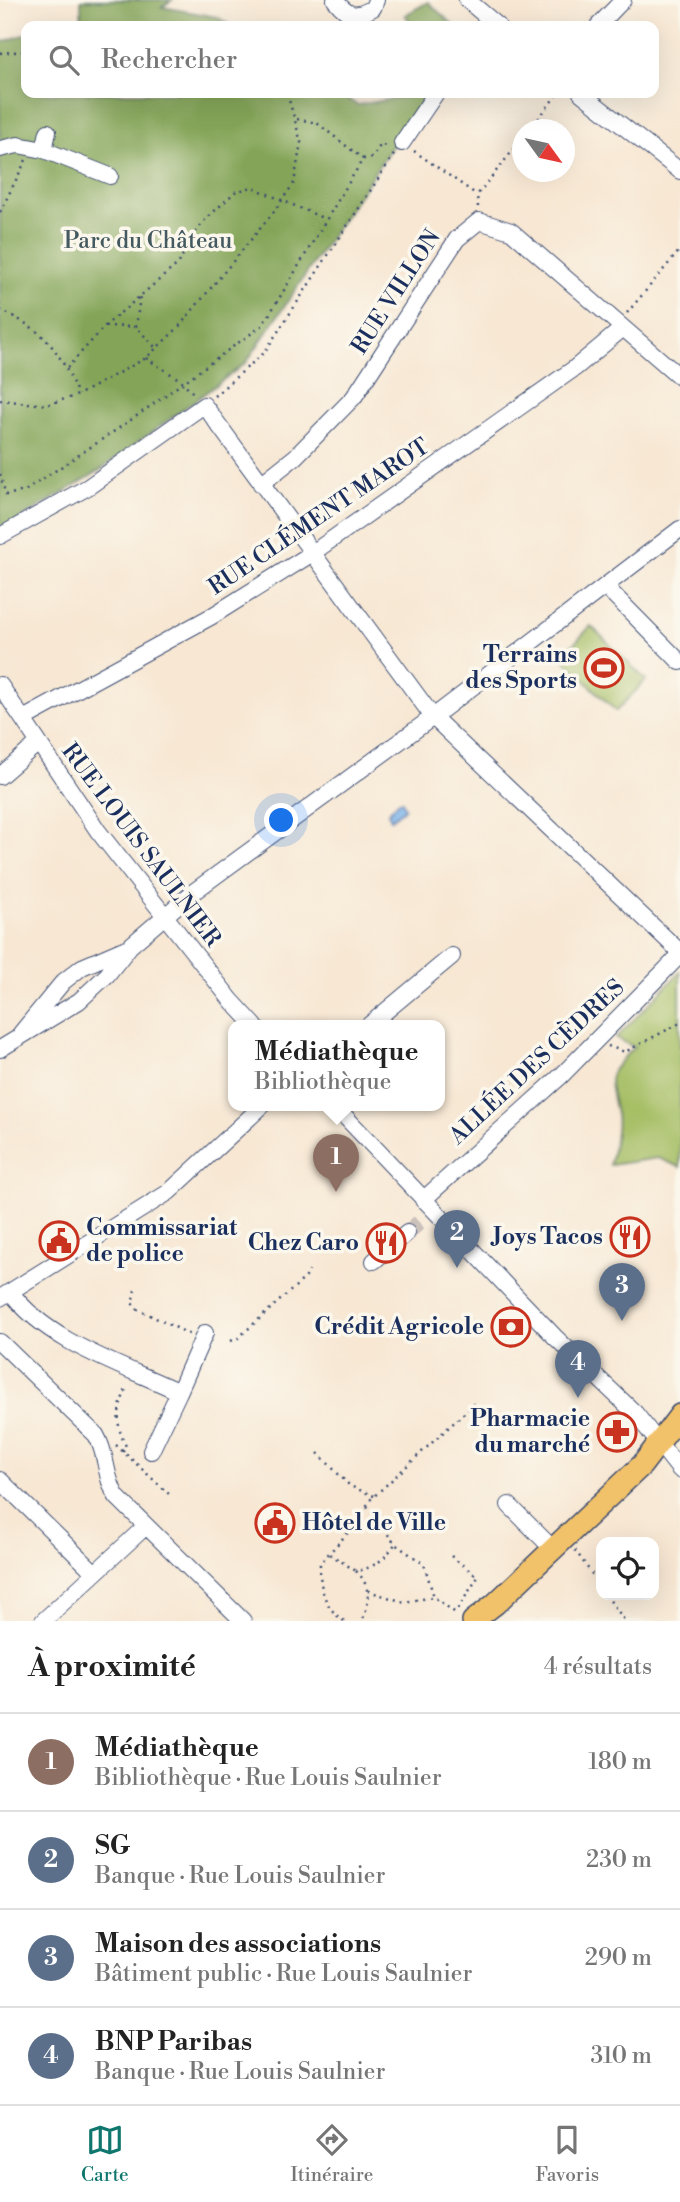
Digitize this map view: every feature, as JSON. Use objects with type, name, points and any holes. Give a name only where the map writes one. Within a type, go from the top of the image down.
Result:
[{"type":"main road","points":[[462,1617],[495,1604],[642,1465],[680,1416]]},
{"type":"street","points":[[335,0],[349,15],[354,16],[373,8],[376,0]]},
{"type":"street","points":[[467,0],[489,21]]},
{"type":"street","points":[[603,21],[622,0]]},
{"type":"street","points":[[402,143],[433,98]]},
{"type":"street","points":[[586,98],[680,170]]},
{"type":"street","points":[[38,149],[48,132]]},
{"type":"street","points":[[0,149],[18,145],[38,149],[110,176]]},
{"type":"street","points":[[479,220],[511,230],[680,377]]},
{"type":"street","name":"RUE VILLON","points":[[261,484],[295,457],[354,397],[457,239],[479,220]]},
{"type":"street","name":"RUE CLÉMENT MAROT","points":[[23,719],[212,616],[311,554],[575,368],[620,326]]},
{"type":"street","points":[[0,536],[88,487],[204,405],[433,717],[680,954]]},
{"type":"street","points":[[0,1049],[44,1025],[79,1001],[107,975],[130,946],[165,916],[433,717],[680,528]]},
{"type":"street","points":[[605,586],[680,662]]},
{"type":"street","name":"RUE LOUIS SAULNIER","points":[[0,685],[37,744],[98,831],[250,1020]]},
{"type":"street","points":[[0,776],[37,744]]},
{"type":"street","points":[[15,1040],[63,982],[82,967],[130,946]]},
{"type":"street","name":"ALLÉE DES CÈDRES","points":[[426,1210],[680,954]]},
{"type":"street","points":[[375,1020],[452,956]]},
{"type":"street","points":[[179,1392],[64,1338],[6,1295],[169,1192],[257,1111]]},
{"type":"street","points":[[339,1111],[426,1210],[635,1413],[680,1470]]},
{"type":"street","points":[[374,1261],[407,1233]]},
{"type":"street","points":[[151,1451],[203,1336]]},
{"type":"street","points":[[0,1342],[96,1436],[103,1448],[107,1482],[117,1497],[243,1621]]},
{"type":"street","points":[[0,1480],[96,1573]]},
{"type":"street","points":[[509,1505],[559,1543]]},
{"type":"street","points":[[43,1621],[146,1526]]},
{"type":"path","points":[[0,53],[21,51]]},
{"type":"path","points":[[0,400],[46,405],[78,395],[146,358],[177,329],[294,183],[301,142],[297,119],[289,98]]},
{"type":"path","points":[[538,119],[554,98]]},
{"type":"path","points":[[146,358],[182,381],[204,405],[264,353],[396,151],[382,144],[372,158],[363,159],[317,123],[297,119]]},
{"type":"path","points":[[402,143],[477,195]]},
{"type":"path","points":[[0,212],[38,149]]},
{"type":"path","points":[[479,220],[477,195],[512,152]]},
{"type":"path","points":[[0,492],[6,495],[24,491],[65,466],[263,325],[363,159]]},
{"type":"path","points":[[67,368],[105,326],[179,263],[189,242],[205,220],[235,192],[252,187],[325,219]]},
{"type":"path","points":[[620,326],[680,250]]},
{"type":"path","points":[[136,327],[140,296]]},
{"type":"path","points":[[0,310],[47,338],[67,368],[78,395]]},
{"type":"path","points":[[105,326],[136,327],[156,349]]},
{"type":"path","points":[[0,474],[6,495]]},
{"type":"path","points":[[597,1039],[625,1052],[680,1023]]},
{"type":"path","points":[[231,1341],[287,1294],[309,1271]]},
{"type":"path","points":[[135,1290],[132,1303],[137,1309],[203,1336]]},
{"type":"path","points":[[123,1452],[126,1446],[119,1432],[117,1414],[133,1370]]},
{"type":"path","points":[[344,1621],[335,1615],[320,1588],[320,1563],[357,1523],[374,1496],[476,1402]]},
{"type":"path","points":[[103,1448],[115,1444],[170,1495]]},
{"type":"path","points":[[318,1452],[350,1486],[374,1496]]},
{"type":"path","points":[[367,1506],[395,1544],[424,1564],[434,1597],[462,1617],[478,1577],[451,1556]]},
{"type":"path","points":[[559,1543],[596,1582]]},
{"type":"path","points":[[356,1571],[376,1564],[387,1556],[395,1544]]},
{"type":"path","points":[[329,1554],[364,1579],[368,1591],[362,1621]]},
{"type":"path","points":[[368,1591],[404,1602],[434,1597]]},
{"type":"path","points":[[610,1600],[625,1621]]},
{"type":"green space","points":[[81,0],[172,0],[162,7],[217,17],[224,21],[81,21]]},
{"type":"green space","points":[[428,2],[449,21],[410,21],[405,15]]},
{"type":"green space","name":"Parc du Château","points":[[21,36],[21,98],[346,98],[357,105],[398,98],[425,98],[246,363],[99,471],[0,531],[0,43]]},
{"type":"green space","name":"Terrains des Sports","points":[[591,626],[646,680],[616,711],[561,657]]},
{"type":"green space","points":[[680,972],[680,1167],[658,1158],[610,1165],[617,1121],[610,1078],[617,1065],[634,1047],[616,1038]]},
{"type":"water","points":[[402,801],[405,808],[391,819],[388,813]]},
{"type":"tunnel","points":[[407,1233],[422,1220]]},
{"type":"place","name":"Terrains des Sports","points":[[604,668]]},
{"type":"place","name":"Médiathèque","points":[[336,1192]]},
{"type":"place","name":"Joys Tacos","points":[[630,1237]]},
{"type":"place","name":"Commissariat de police","points":[[59,1241]]},
{"type":"place","name":"Chez Caro","points":[[386,1243]]},
{"type":"place","name":"SG","points":[[457,1268]]},
{"type":"place","name":"Maison des associations","points":[[622,1321]]},
{"type":"place","name":"Crédit Agricole","points":[[511,1327]]},
{"type":"place","name":"BNP Paribas","points":[[578,1398]]},
{"type":"place","name":"Pharmacie du marché","points":[[617,1432]]},
{"type":"place","name":"Hôtel de Ville","points":[[275,1523]]}]
